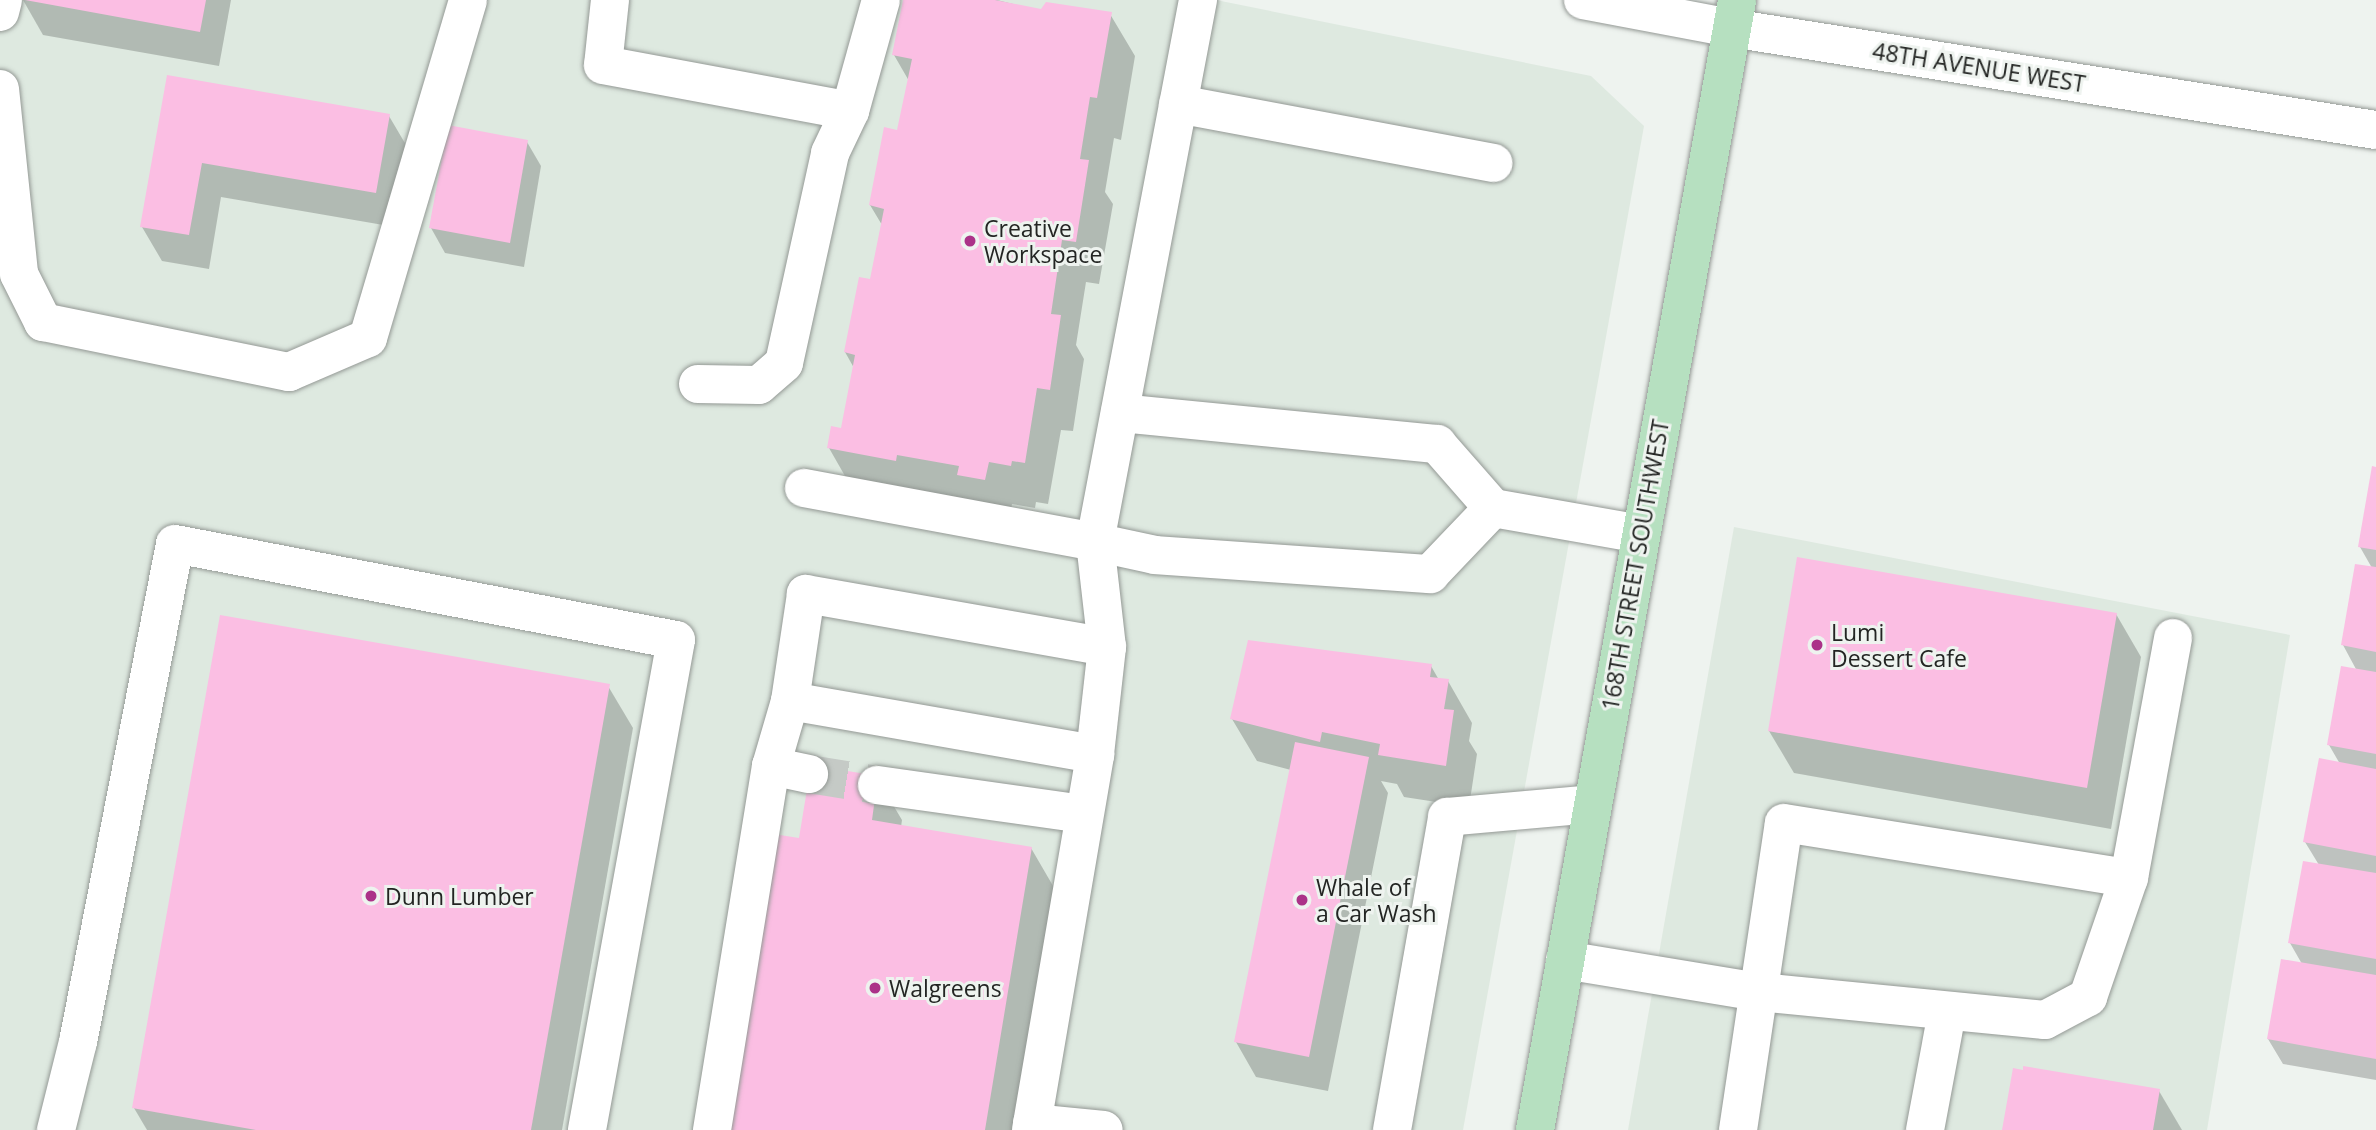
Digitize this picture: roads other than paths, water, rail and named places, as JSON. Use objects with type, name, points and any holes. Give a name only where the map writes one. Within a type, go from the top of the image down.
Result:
[{"type":"main road","name":"168TH STREET SOUTHWEST","points":[[1535,1130],[1734,14]]},
{"type":"street","points":[[0,12],[3,0]]},
{"type":"street","points":[[0,89],[19,274],[43,322],[289,372],[368,338],[468,0]]},
{"type":"street","points":[[610,0],[603,65],[850,111]]},
{"type":"street","points":[[698,384],[759,385],[784,363],[830,153],[850,111],[881,0]]},
{"type":"street","points":[[1104,1130],[1031,1126],[1095,754],[1107,647],[1095,542],[1198,0]]},
{"type":"street","name":"48TH AVENUE WEST","points":[[1583,0],[1734,14],[2376,130]]},
{"type":"street","points":[[1178,104],[1494,163]]},
{"type":"street","points":[[1120,413],[1437,444],[1493,508],[1641,534]]},
{"type":"street","points":[[804,488],[1155,555],[1430,574],[1493,508]]},
{"type":"street","points":[[56,1130],[78,1042],[176,544],[676,640],[587,1130]]},
{"type":"street","points":[[712,1130],[771,765],[790,702],[806,594],[1107,647]]},
{"type":"street","points":[[1565,960],[1759,992],[2045,1020],[2088,997],[2129,877],[2173,638]]},
{"type":"street","points":[[790,702],[1095,754]]},
{"type":"street","points":[[771,765],[809,774]]},
{"type":"street","points":[[877,786],[1084,814]]},
{"type":"street","points":[[1392,1130],[1447,817],[1592,804]]},
{"type":"street","points":[[1738,1130],[1784,823],[2129,877]]},
{"type":"street","points":[[1925,1130],[1947,1012]]},
{"type":"tunnel","points":[[809,774],[877,785]]},
{"type":"place","name":"Creative Workspace","points":[[970,241]]},
{"type":"place","name":"Lumi Dessert Cafe","points":[[1817,645]]},
{"type":"place","name":"Dunn Lumber","points":[[371,896]]},
{"type":"place","name":"Whale of a Car Wash","points":[[1302,900]]},
{"type":"place","name":"Walgreens","points":[[875,988]]}]
